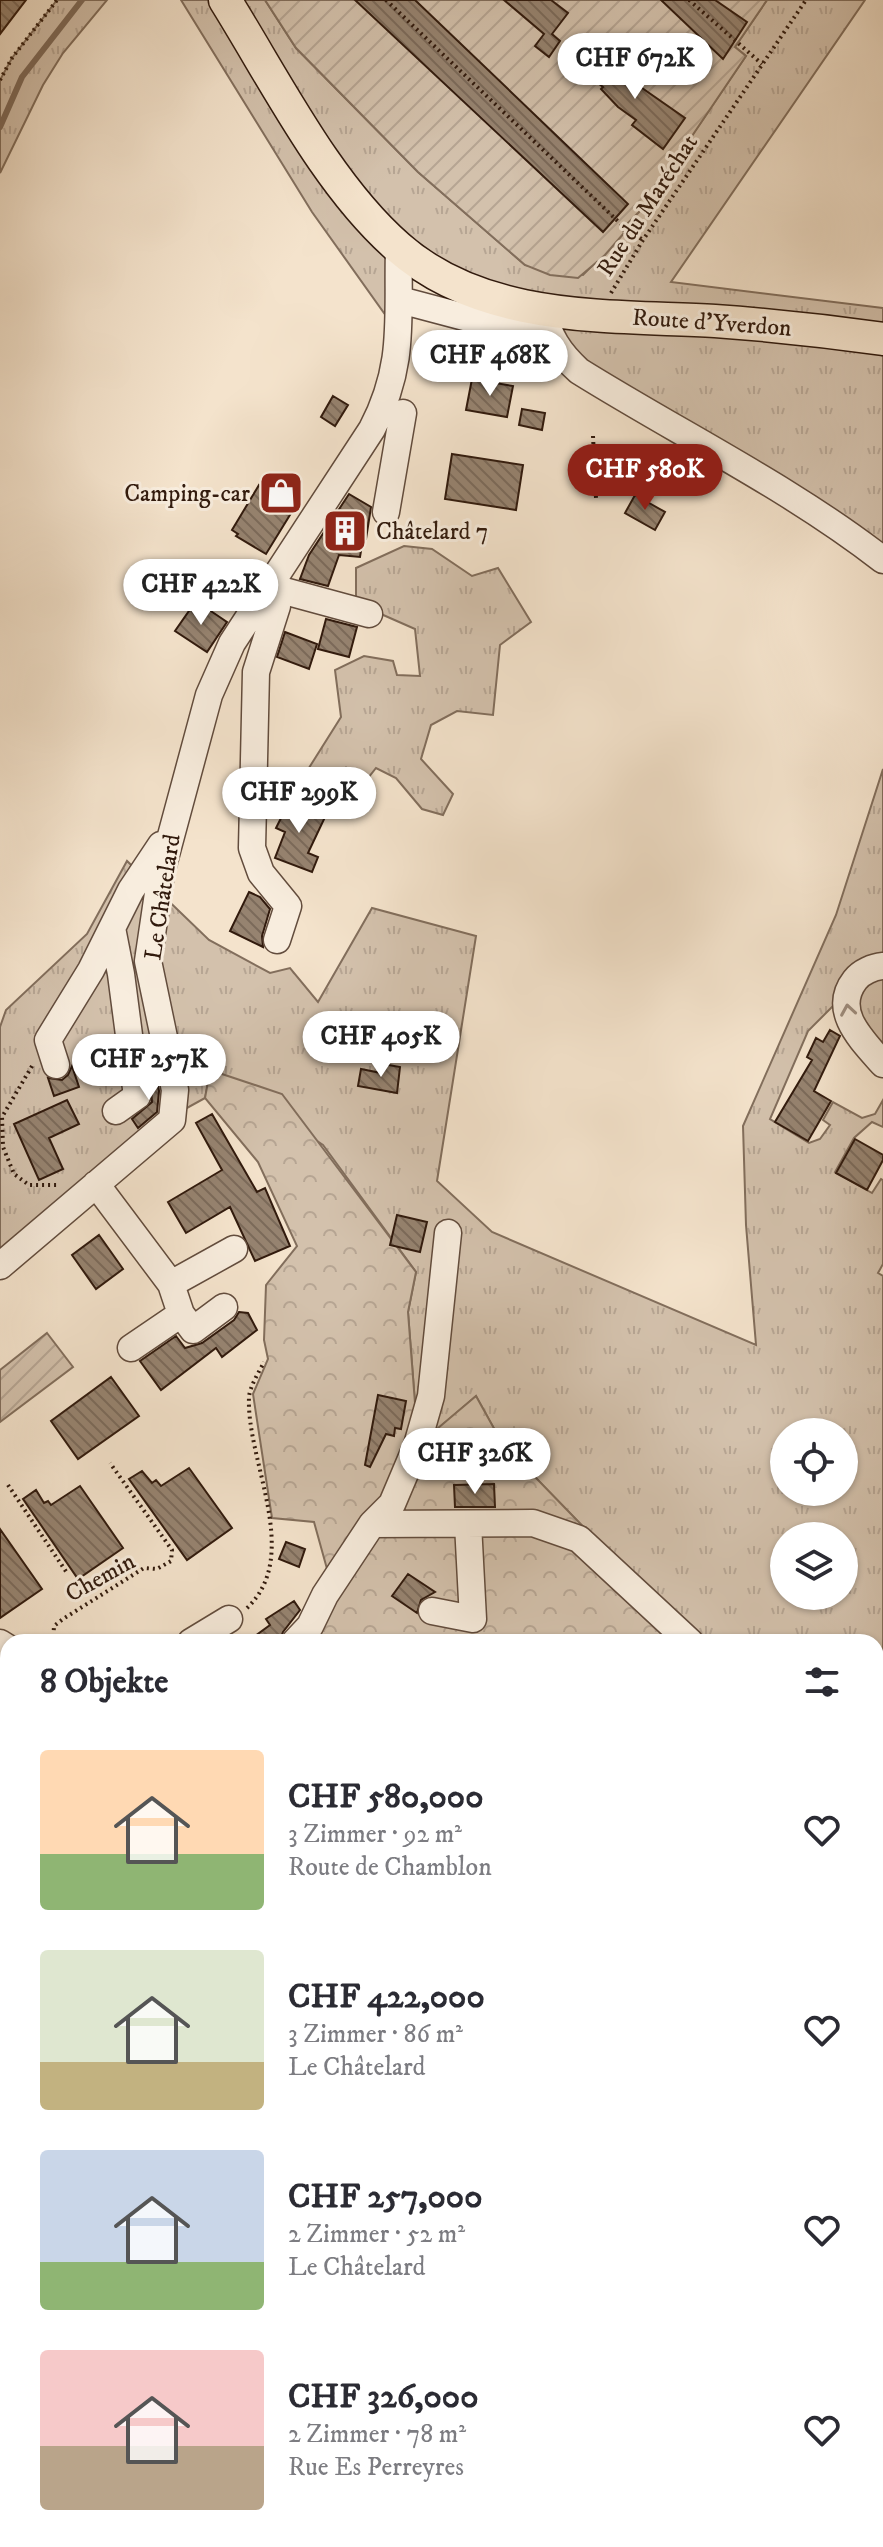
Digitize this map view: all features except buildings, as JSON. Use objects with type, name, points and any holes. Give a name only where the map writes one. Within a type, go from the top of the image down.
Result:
[{"type":"main road","name":"Route d'Yverdon","points":[[225,0],[317,149],[361,210],[399,248],[429,270],[464,289],[498,302],[541,310],[766,324],[883,339]]},
{"type":"street","name":"Le Châtelard","points":[[96,1184],[172,1120],[175,1090],[148,961],[161,873],[209,695],[232,643],[275,585],[385,404],[397,361],[399,248]]},
{"type":"street","points":[[400,300],[551,340]]},
{"type":"street","points":[[541,310],[551,340],[562,356],[579,371],[796,500],[853,536],[883,560]]},
{"type":"street","points":[[386,512],[403,413]]},
{"type":"street","points":[[277,940],[288,906],[261,873],[252,848],[256,672],[277,606],[275,585],[369,614]]},
{"type":"street","points":[[52,1053],[131,890],[174,825]]},
{"type":"street","points":[[112,928],[137,1096],[116,1111]]},
{"type":"street","points":[[883,966],[858,976],[846,993],[848,1020],[883,1064]]},
{"type":"street","points":[[0,1266],[96,1184],[171,1284],[181,1314],[193,1330],[224,1307]]},
{"type":"street","points":[[302,1634],[372,1524],[392,1504],[417,1445],[431,1396],[448,1233]]},
{"type":"street","points":[[171,1284],[234,1249]]},
{"type":"street","points":[[131,1348],[181,1314]]},
{"type":"street","points":[[372,1524],[533,1523],[579,1539],[681,1634]]},
{"type":"street","points":[[432,1611],[473,1619],[468,1524]]},
{"type":"street","points":[[204,1634],[229,1619]]},
{"type":"path","points":[[0,80],[12,58],[57,0]]},
{"type":"path","points":[[386,0],[624,227],[643,240]]},
{"type":"path","points":[[689,0],[762,64]]},
{"type":"path","name":"Rue du Maréchat","points":[[607,315],[615,284],[806,0]]},
{"type":"path","points":[[593,436],[596,498]]},
{"type":"path","points":[[52,1053],[2,1117],[3,1147],[14,1174],[29,1185],[96,1184]]},
{"type":"path","points":[[229,1619],[241,1614],[258,1597],[267,1574],[272,1540],[269,1509],[259,1477],[249,1395],[264,1362]]},
{"type":"path","name":"Chemin","points":[[54,1634],[54,1626],[144,1568],[157,1569],[171,1561],[172,1550],[110,1463]]},
{"type":"path","points":[[8,1485],[67,1573]]},
{"type":"green space","points":[[57,0],[107,0],[63,53],[43,85],[0,173],[0,80],[12,58]]},
{"type":"green space","points":[[181,0],[265,0],[296,48],[418,172],[525,265],[583,275],[624,233],[621,230],[644,206],[746,56],[735,47],[767,0],[865,0],[671,282],[883,308],[883,560],[399,249],[400,300],[384,313],[312,212]]},
{"type":"green space","points":[[265,0],[767,0],[735,47],[746,56],[644,207],[622,229],[624,233],[605,255],[578,278],[550,275],[525,265],[418,172],[296,48]]},
{"type":"green space","points":[[404,546],[432,549],[472,576],[498,568],[531,622],[500,645],[493,715],[457,711],[431,725],[421,759],[453,794],[443,815],[422,809],[396,778],[376,768],[353,797],[325,789],[307,771],[341,717],[335,670],[364,656],[393,661],[397,675],[420,676],[415,629],[356,603],[356,568]]},
{"type":"green space","points":[[883,769],[883,1064],[845,994],[808,1031],[770,1119],[809,1143],[820,1139],[830,1125],[823,1120],[833,1102],[862,1118],[875,1114],[883,1100],[883,1127],[872,1122],[854,1138],[835,1172],[872,1193],[883,1180],[883,1264],[878,1273],[883,1276],[883,1634],[687,1634],[502,1443],[476,1396],[425,1440],[417,1429],[408,1312],[416,1272],[323,1145],[211,1070],[205,1098],[165,1120],[0,1261],[0,1027],[6,1010],[87,934],[127,861],[209,940],[270,973],[290,968],[318,1002],[372,908],[476,936],[437,1181],[492,1232],[756,1345],[746,1225],[743,1126],[836,915]]},
{"type":"green space","points":[[210,1070],[282,1094],[416,1272],[408,1312],[417,1429],[425,1439],[476,1396],[502,1443],[687,1634],[307,1634],[334,1594],[314,1522],[272,1518],[253,1394],[268,1359],[264,1340],[266,1285],[297,1246],[258,1162],[205,1098]]},
{"type":"green space","points":[[47,1333],[73,1367],[0,1422],[0,1370]]},
{"type":"waterway","points":[[0,127],[22,77],[82,0]]},
{"type":"place","name":"Camping-car","points":[[281,493]]},
{"type":"place","name":"Châtelard 7","points":[[345,531]]}]
